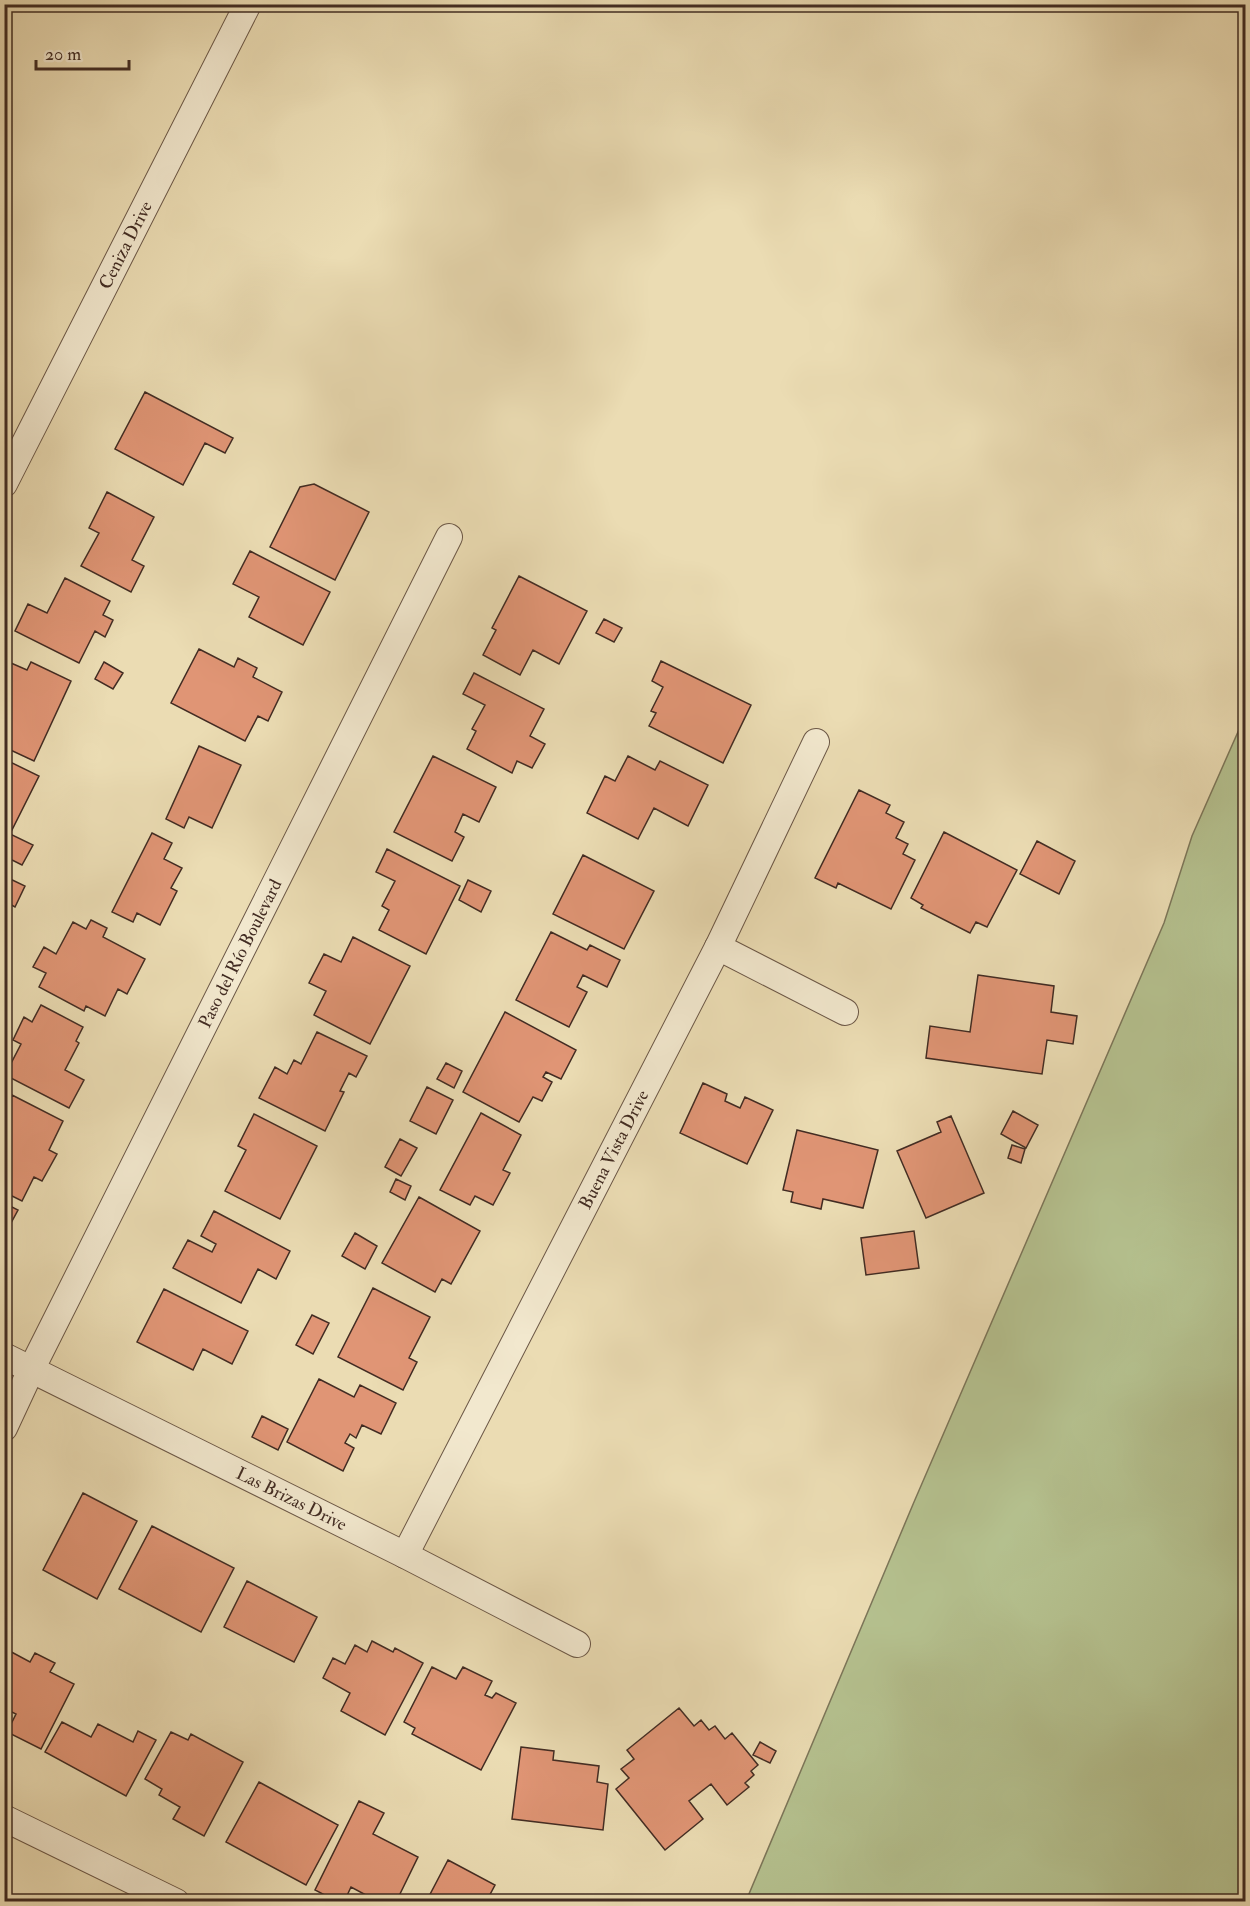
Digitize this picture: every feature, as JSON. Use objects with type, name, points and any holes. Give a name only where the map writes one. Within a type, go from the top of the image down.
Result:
[{"type":"street","name":"Ceniza Drive","points":[[4,484],[248,4]]},
{"type":"street","name":"Paso del Río Boulevard","points":[[4,1428],[449,537]]},
{"type":"street","name":"Buena Vista Drive","points":[[405,1555],[718,947],[816,742]]},
{"type":"street","points":[[718,947],[845,1011]]},
{"type":"street","name":"Las Brizas Drive","points":[[4,1356],[405,1555],[577,1644]]},
{"type":"street","points":[[4,1818],[176,1902]]},
{"type":"green space","points":[[1245,716],[1245,1901],[746,1901],[914,1502],[1164,923],[1192,836]]},
{"type":"building","points":[[145,392],[233,438],[225,453],[205,443],[183,485],[115,449]]},
{"type":"building","points":[[314,484],[369,512],[335,580],[270,547],[300,487]]},
{"type":"building","points":[[107,492],[154,517],[132,560],[144,566],[131,592],[81,566],[99,533],[89,528]]},
{"type":"building","points":[[250,551],[330,592],[303,645],[249,617],[259,597],[233,584]]},
{"type":"building","points":[[519,576],[587,611],[559,664],[533,650],[520,675],[483,655],[496,630],[492,628]]},
{"type":"building","points":[[65,578],[110,601],[103,615],[113,620],[105,637],[95,631],[79,663],[15,631],[28,604],[47,613]]},
{"type":"building","points":[[604,619],[622,628],[614,642],[596,633]]},
{"type":"building","points":[[199,649],[234,667],[238,658],[257,668],[253,677],[282,692],[268,721],[258,716],[245,741],[171,703]]},
{"type":"building","points":[[661,661],[751,705],[723,763],[649,726],[656,713],[651,711],[663,687],[652,681]]},
{"type":"building","points":[[31,662],[71,681],[34,761],[4,747],[4,676],[11,663],[27,670]]},
{"type":"building","points":[[104,662],[123,673],[113,689],[95,679]]},
{"type":"building","points":[[474,673],[544,709],[530,736],[545,744],[532,768],[517,761],[512,773],[467,749],[476,731],[472,729],[485,705],[463,694]]},
{"type":"building","points":[[199,746],[241,765],[212,828],[189,817],[184,828],[166,819]]},
{"type":"building","points":[[433,756],[496,787],[479,822],[463,814],[455,832],[464,837],[452,861],[394,832]]},
{"type":"building","points":[[628,756],[655,770],[660,761],[708,785],[688,826],[654,808],[638,839],[587,813],[605,776],[615,781]]},
{"type":"building","points":[[4,759],[39,776],[10,834],[33,845],[22,865],[4,856]]},
{"type":"building","points":[[859,790],[890,805],[886,813],[904,822],[896,838],[908,844],[903,854],[915,860],[891,909],[838,883],[836,888],[815,878]]},
{"type":"building","points":[[944,832],[1017,870],[987,927],[976,922],[970,933],[921,908],[923,905],[911,898]]},
{"type":"building","points":[[152,833],[172,843],[164,859],[182,868],[171,888],[177,891],[160,925],[137,913],[133,922],[112,912]]},
{"type":"building","points":[[1037,841],[1075,861],[1059,894],[1020,874]]},
{"type":"building","points":[[387,849],[460,886],[426,954],[379,930],[389,910],[382,906],[395,881],[376,872]]},
{"type":"building","points":[[583,855],[654,891],[624,949],[553,914]]},
{"type":"building","points":[[4,876],[25,886],[15,907],[4,901]]},
{"type":"building","points":[[468,880],[491,891],[481,912],[459,900]]},
{"type":"building","points":[[91,920],[107,928],[103,937],[145,959],[127,994],[118,989],[105,1016],[86,1006],[84,1011],[39,987],[46,973],[33,967],[44,947],[56,954],[73,922],[86,929]]},
{"type":"building","points":[[551,932],[587,950],[590,945],[620,960],[607,987],[583,975],[577,987],[587,992],[569,1027],[516,1000]]},
{"type":"building","points":[[353,937],[410,966],[370,1044],[314,1015],[326,991],[309,983],[324,954],[341,962]]},
{"type":"building","points":[[978,975],[1054,986],[1051,1012],[1077,1016],[1073,1044],[1047,1040],[1042,1074],[926,1058],[930,1026],[970,1032]]},
{"type":"building","points":[[41,1005],[83,1027],[76,1041],[79,1043],[65,1070],[84,1080],[69,1108],[5,1075],[21,1044],[13,1040],[24,1017],[32,1022]]},
{"type":"building","points":[[505,1012],[576,1050],[561,1079],[546,1072],[543,1077],[552,1082],[542,1101],[533,1097],[519,1122],[463,1092]]},
{"type":"building","points":[[317,1032],[367,1056],[356,1077],[349,1073],[340,1091],[344,1092],[325,1131],[259,1098],[275,1067],[287,1074],[294,1060],[301,1064]]},
{"type":"building","points":[[446,1063],[462,1071],[454,1088],[437,1079]]},
{"type":"building","points":[[703,1083],[727,1094],[725,1101],[740,1108],[745,1097],[773,1110],[747,1164],[680,1133]]},
{"type":"building","points":[[427,1087],[453,1100],[436,1134],[410,1121]]},
{"type":"building","points":[[12,1095],[63,1121],[49,1150],[57,1154],[42,1181],[34,1177],[22,1201],[4,1192],[4,1133],[7,1128],[4,1127],[4,1110]]},
{"type":"building","points":[[1013,1111],[1038,1125],[1026,1148],[1001,1134]]},
{"type":"building","points":[[481,1113],[521,1135],[503,1170],[510,1173],[493,1205],[475,1196],[470,1205],[440,1190]]},
{"type":"building","points":[[254,1114],[317,1146],[280,1219],[225,1191],[246,1150],[238,1146]]},
{"type":"building","points":[[951,1116],[984,1193],[926,1218],[897,1151],[941,1132],[937,1122]]},
{"type":"building","points":[[797,1130],[878,1150],[863,1208],[823,1199],[821,1209],[791,1202],[793,1192],[783,1190]]},
{"type":"building","points":[[400,1139],[417,1148],[401,1176],[385,1167]]},
{"type":"building","points":[[1012,1145],[1025,1149],[1021,1163],[1008,1158]]},
{"type":"building","points":[[396,1179],[411,1186],[405,1200],[390,1192]]},
{"type":"building","points":[[419,1197],[480,1231],[451,1284],[442,1279],[435,1292],[382,1263]]},
{"type":"building","points":[[4,1203],[18,1210],[4,1236]]},
{"type":"building","points":[[214,1211],[290,1251],[276,1279],[258,1269],[241,1303],[173,1268],[188,1240],[212,1252],[216,1244],[201,1236]]},
{"type":"building","points":[[914,1231],[919,1268],[866,1275],[861,1238]]},
{"type":"building","points":[[355,1233],[377,1246],[365,1269],[342,1256]]},
{"type":"building","points":[[373,1288],[430,1317],[409,1358],[417,1362],[403,1390],[338,1357]]},
{"type":"building","points":[[164,1289],[248,1331],[232,1364],[203,1349],[193,1370],[137,1342]]},
{"type":"building","points":[[312,1315],[329,1323],[313,1354],[296,1345]]},
{"type":"building","points":[[319,1379],[354,1397],[360,1385],[396,1403],[381,1434],[362,1425],[356,1438],[350,1434],[345,1443],[354,1448],[343,1471],[287,1442]]},
{"type":"building","points":[[262,1416],[288,1429],[278,1450],[252,1437]]},
{"type":"building","points":[[83,1493],[137,1521],[97,1599],[43,1570]]},
{"type":"building","points":[[152,1526],[234,1568],[201,1632],[119,1589]]},
{"type":"building","points":[[247,1581],[317,1617],[294,1662],[224,1627]]},
{"type":"building","points":[[372,1641],[393,1652],[395,1648],[423,1663],[385,1735],[341,1711],[350,1693],[323,1678],[333,1658],[345,1664],[355,1645],[367,1652]]},
{"type":"building","points":[[4,1648],[30,1662],[35,1653],[55,1663],[50,1672],[74,1684],[41,1749],[7,1732],[16,1714],[4,1708]]},
{"type":"building","points":[[432,1667],[456,1679],[463,1667],[492,1681],[485,1695],[492,1698],[496,1693],[516,1703],[481,1770],[412,1734],[415,1728],[404,1722]]},
{"type":"building","points":[[679,1708],[694,1726],[701,1720],[709,1730],[715,1726],[725,1739],[732,1733],[758,1765],[751,1771],[754,1775],[745,1783],[749,1787],[727,1805],[711,1784],[689,1801],[703,1819],[665,1850],[616,1789],[629,1778],[621,1769],[634,1759],[627,1750]]},
{"type":"building","points":[[62,1722],[91,1737],[98,1724],[133,1742],[138,1731],[156,1740],[126,1796],[45,1752]]},
{"type":"building","points":[[171,1732],[188,1740],[191,1734],[243,1762],[204,1836],[173,1819],[180,1807],[159,1795],[162,1789],[145,1779]]},
{"type":"building","points":[[760,1742],[776,1751],[770,1763],[753,1755]]},
{"type":"building","points":[[521,1747],[554,1751],[553,1760],[599,1766],[597,1782],[608,1784],[603,1830],[512,1819]]},
{"type":"building","points":[[259,1782],[338,1825],[306,1885],[226,1842]]},
{"type":"building","points":[[359,1801],[384,1813],[373,1834],[418,1857],[396,1902],[379,1902],[351,1887],[344,1902],[338,1902],[315,1890]]},
{"type":"building","points":[[448,1860],[495,1885],[486,1902],[426,1902]]}]
